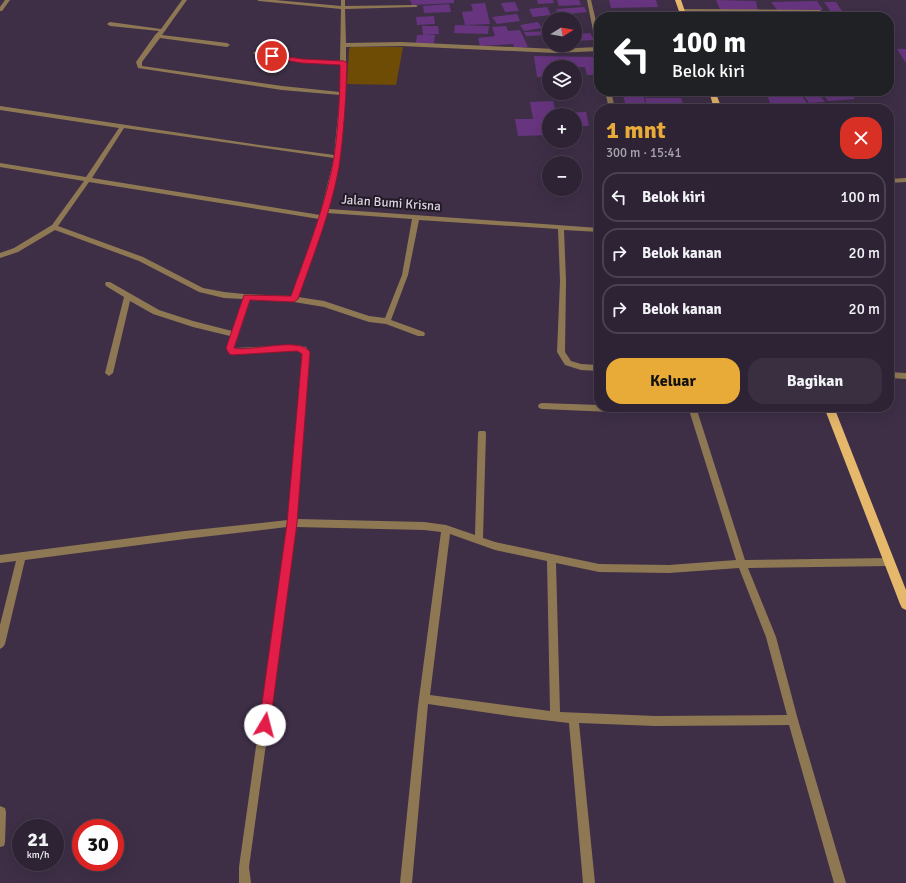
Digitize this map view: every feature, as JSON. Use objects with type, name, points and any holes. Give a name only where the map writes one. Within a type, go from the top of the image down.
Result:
[{"type":"main road","points":[[678,0],[682,10]]},
{"type":"main road","points":[[831,412],[906,604]]},
{"type":"street","points":[[0,10],[8,0]]},
{"type":"street","points":[[185,0],[139,62],[140,67],[282,88],[342,94]]},
{"type":"street","points":[[259,0],[343,8],[416,6]]},
{"type":"street","name":"Jalan Bumi Krisna","points":[[343,0],[344,63],[337,157],[323,214],[416,217],[594,230]]},
{"type":"street","points":[[589,0],[594,23]]},
{"type":"street","points":[[682,10],[820,12]]},
{"type":"street","points":[[110,24],[162,30]]},
{"type":"street","points":[[157,36],[227,45]]},
{"type":"street","points":[[343,45],[401,44],[555,51],[594,49]]},
{"type":"street","points":[[256,53],[302,61],[344,63]]},
{"type":"street","points":[[0,108],[253,146],[337,157]]},
{"type":"street","points":[[0,256],[16,250],[54,227],[88,180],[123,126]]},
{"type":"street","points":[[0,165],[88,180],[323,214],[294,299]]},
{"type":"street","points":[[894,180],[906,180]]},
{"type":"street","points":[[387,321],[405,275],[416,217]]},
{"type":"street","points":[[54,227],[141,259],[201,290],[224,295],[294,299],[324,304],[369,318],[387,321],[421,334]]},
{"type":"street","points":[[561,227],[563,281],[561,352],[568,362],[581,367],[594,368]]},
{"type":"street","points":[[108,284],[156,312],[193,324],[235,334]]},
{"type":"street","points":[[109,373],[128,296]]},
{"type":"street","points":[[245,883],[244,867],[292,523],[306,352],[298,348],[232,351],[230,348],[247,297]]},
{"type":"street","points":[[894,375],[906,376]]},
{"type":"street","points":[[542,406],[594,408]]},
{"type":"street","points":[[694,412],[742,564],[771,637],[793,720],[840,883]]},
{"type":"street","points":[[479,540],[482,433]]},
{"type":"street","points":[[0,559],[185,534],[292,523],[424,526],[446,529],[495,546],[599,568],[669,569],[742,564],[890,562]]},
{"type":"street","points":[[406,883],[417,758],[425,699],[432,624],[446,529]]},
{"type":"street","points":[[0,644],[22,556]]},
{"type":"street","points":[[551,558],[556,716]]},
{"type":"street","points":[[425,699],[574,718],[686,721],[793,720]]},
{"type":"street","points":[[574,718],[589,883]]},
{"type":"street","points":[[0,811],[0,842]]},
{"type":"shaded area","points":[[351,47],[403,47],[396,85],[347,84],[349,49]]},
{"type":"building","points":[[410,0],[454,0],[454,3],[412,5]]},
{"type":"building","points":[[537,0],[553,0],[554,3],[538,4]]},
{"type":"building","points":[[557,0],[579,0],[581,5],[559,6]]},
{"type":"building","points":[[609,0],[656,0],[658,7],[611,8]]},
{"type":"building","points":[[716,0],[756,1],[758,11],[720,10]]},
{"type":"building","points":[[817,1],[823,10],[778,11],[771,2]]},
{"type":"building","points":[[515,2],[519,11],[505,12],[501,3]]},
{"type":"building","points":[[824,2],[836,2],[843,12],[831,12]]},
{"type":"building","points":[[485,3],[490,24],[465,25],[462,12],[473,11],[471,4]]},
{"type":"building","points":[[449,4],[451,12],[424,13],[423,6]]},
{"type":"building","points":[[547,7],[550,12],[542,12],[542,16],[533,17],[529,9]]},
{"type":"building","points":[[584,7],[587,12],[558,12],[556,9]]},
{"type":"building","points":[[607,11],[633,12],[607,12]]},
{"type":"building","points":[[517,14],[520,21],[497,24],[492,17]]},
{"type":"building","points":[[434,16],[435,24],[417,25],[416,17]]},
{"type":"building","points":[[538,22],[542,28],[524,31],[520,25]]},
{"type":"building","points":[[455,25],[489,26],[488,34],[454,33]]},
{"type":"building","points":[[422,26],[438,26],[439,34],[423,35]]},
{"type":"building","points":[[506,26],[508,31],[520,30],[528,47],[514,48],[513,44],[480,46],[478,38],[495,36],[492,27]]},
{"type":"building","points":[[542,31],[542,35],[526,36],[524,32]]},
{"type":"building","points":[[590,33],[594,40],[582,41],[582,34]]},
{"type":"building","points":[[417,35],[435,35],[434,44],[416,43]]},
{"type":"building","points":[[897,49],[906,49],[906,63]]},
{"type":"building","points":[[534,56],[594,57],[594,75],[587,75],[585,67],[582,67],[582,60],[542,60],[542,77],[537,77]]},
{"type":"building","points":[[623,96],[643,96],[646,104],[625,104]]},
{"type":"building","points":[[767,96],[802,96],[808,104],[770,104]]},
{"type":"building","points":[[804,96],[820,96],[825,102],[809,103]]},
{"type":"building","points":[[825,96],[853,96],[855,99],[828,101]]},
{"type":"building","points":[[645,98],[681,98],[683,104],[646,104]]},
{"type":"building","points":[[553,101],[555,108],[542,108],[542,135],[518,136],[515,119],[533,119],[530,102]]},
{"type":"building","points":[[582,112],[586,112],[589,126],[582,126]]},
{"type":"route","points":[[265,725],[292,523],[306,352],[303,349],[298,348],[238,352],[232,351],[230,348],[247,297],[294,299],[325,211],[331,188],[337,157],[344,63],[302,61],[272,56]]}]
